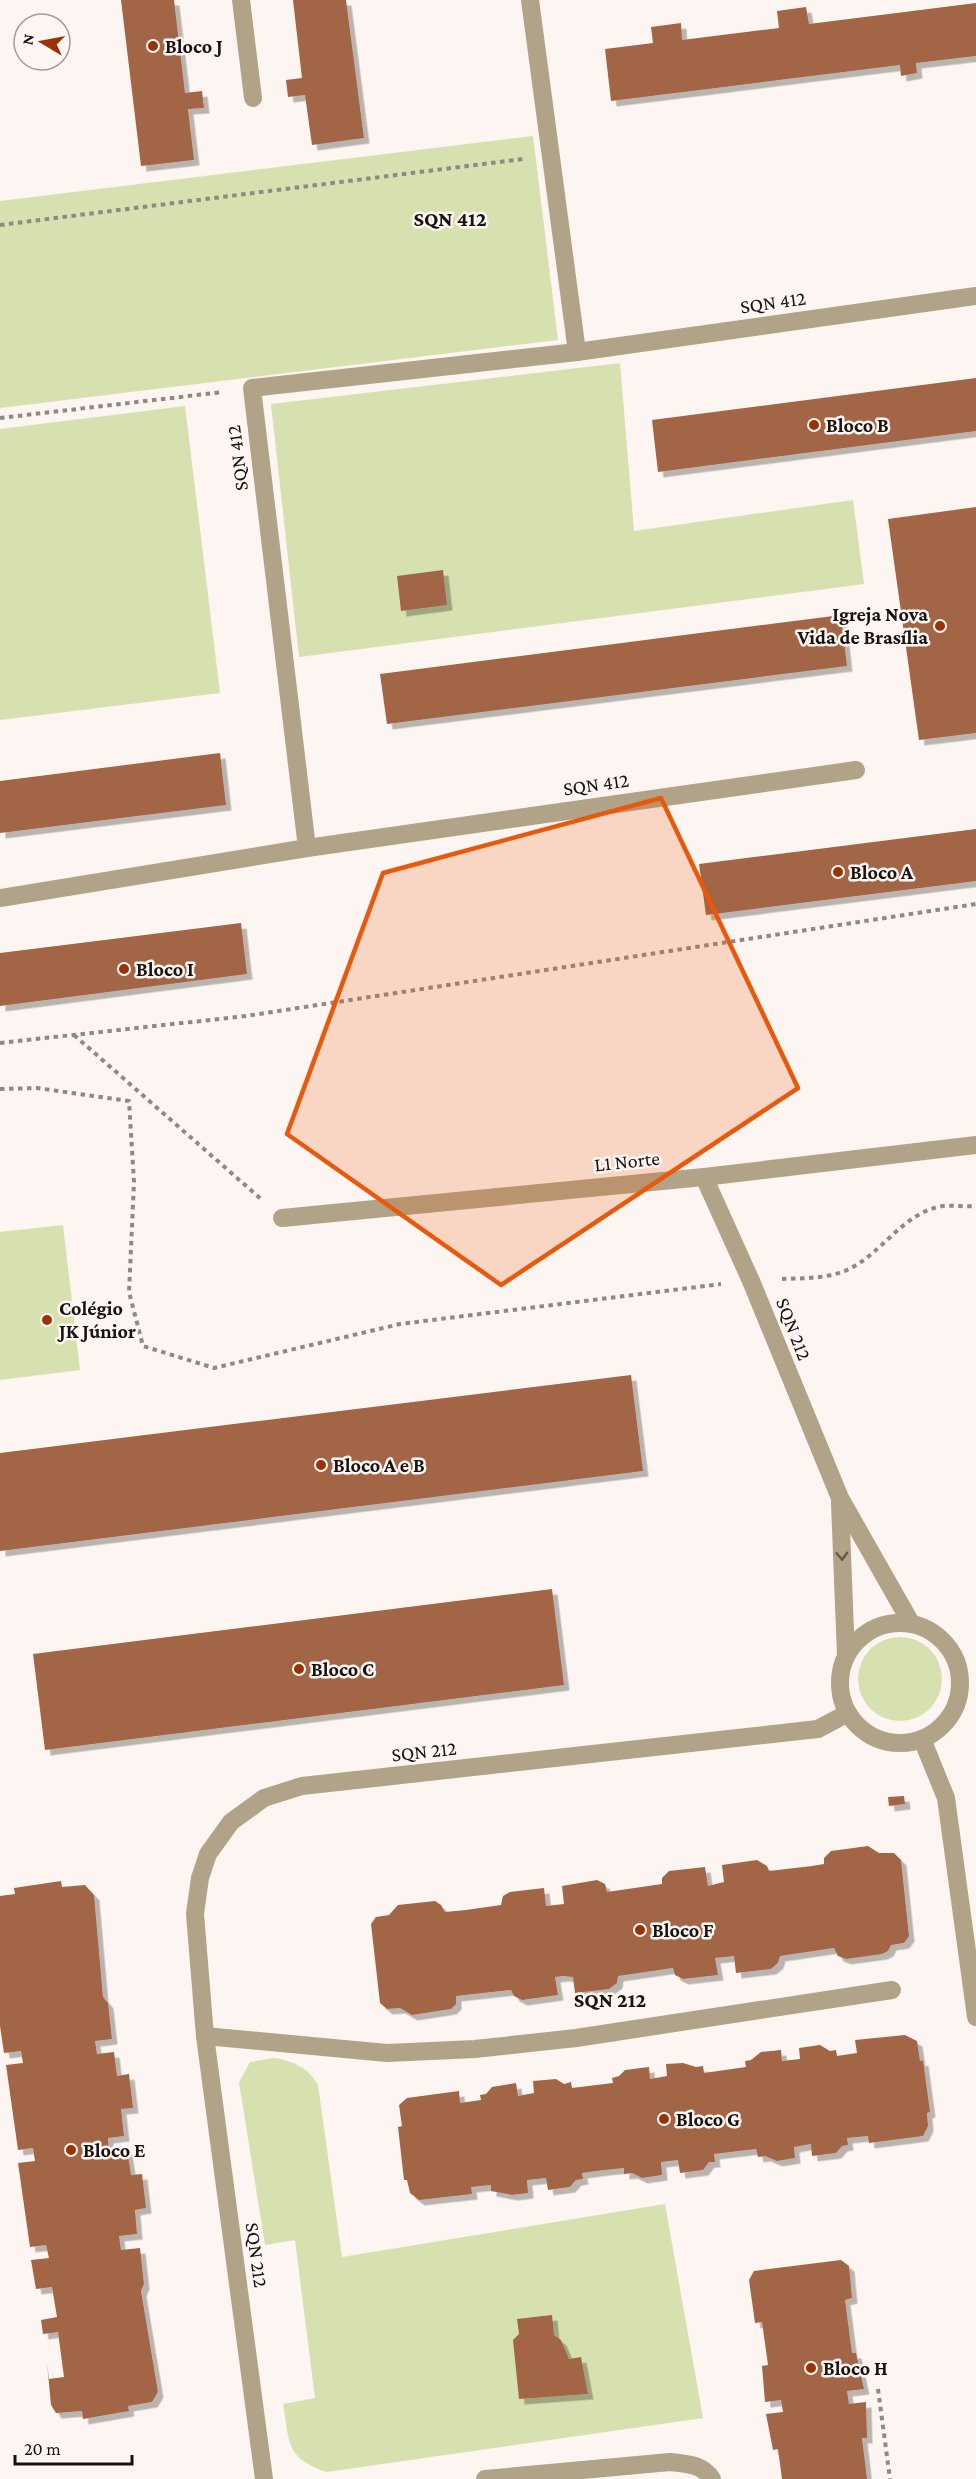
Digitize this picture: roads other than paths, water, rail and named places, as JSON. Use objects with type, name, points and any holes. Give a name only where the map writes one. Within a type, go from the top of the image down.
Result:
[{"type":"street","points":[[241,0],[253,98]]},
{"type":"street","points":[[530,0],[577,352]]},
{"type":"street","name":"SQN 412","points":[[307,848],[252,388],[577,352],[976,296]]},
{"type":"street","name":"SQN 412","points":[[0,898],[307,848],[856,770]]},
{"type":"street","name":"L1 Norte","points":[[282,1218],[704,1176],[976,1145]]},
{"type":"street","name":"SQN 212","points":[[704,1176],[752,1281],[840,1498],[911,1623]]},
{"type":"street","name":"SQN 212","points":[[840,1498],[846,1656]]},
{"type":"street","points":[[891,1623],[911,1623],[929,1629],[945,1641],[955,1658],[960,1677],[959,1696],[952,1715],[939,1729],[922,1739],[905,1743],[888,1742],[873,1736],[859,1726],[848,1713],[841,1695],[840,1675],[846,1656],[857,1640],[873,1628],[891,1623]]},
{"type":"street","name":"SQN 212","points":[[264,2479],[206,2036],[195,1914],[200,1878],[208,1854],[231,1822],[264,1798],[302,1786],[818,1729],[848,1713]]},
{"type":"street","points":[[922,1739],[946,1798],[976,2017]]},
{"type":"street","points":[[206,2036],[387,2053],[475,2049],[576,2038],[892,1990]]},
{"type":"street","points":[[485,2479],[670,2462],[704,2469],[712,2479]]},
{"type":"place","name":"Bloco J","points":[[153,46]]},
{"type":"place","name":"Bloco B","points":[[814,425]]},
{"type":"place","name":"Igreja Nova Vida de Brasília","points":[[940,626]]},
{"type":"place","name":"Bloco A","points":[[838,872]]},
{"type":"place","name":"Bloco I","points":[[124,969]]},
{"type":"place","name":"Colégio JK Júnior","points":[[47,1320]]},
{"type":"place","name":"Bloco A e B","points":[[321,1465]]},
{"type":"place","name":"Bloco C","points":[[299,1669]]},
{"type":"place","name":"Bloco F","points":[[640,1930]]},
{"type":"place","name":"Bloco G","points":[[664,2119]]},
{"type":"place","name":"Bloco E","points":[[71,2150]]},
{"type":"place","name":"Bloco H","points":[[811,2368]]},
{"type":"district","name":"SQN 412","points":[[450,219]]},
{"type":"district","name":"SQN 212","points":[[610,2000]]}]
